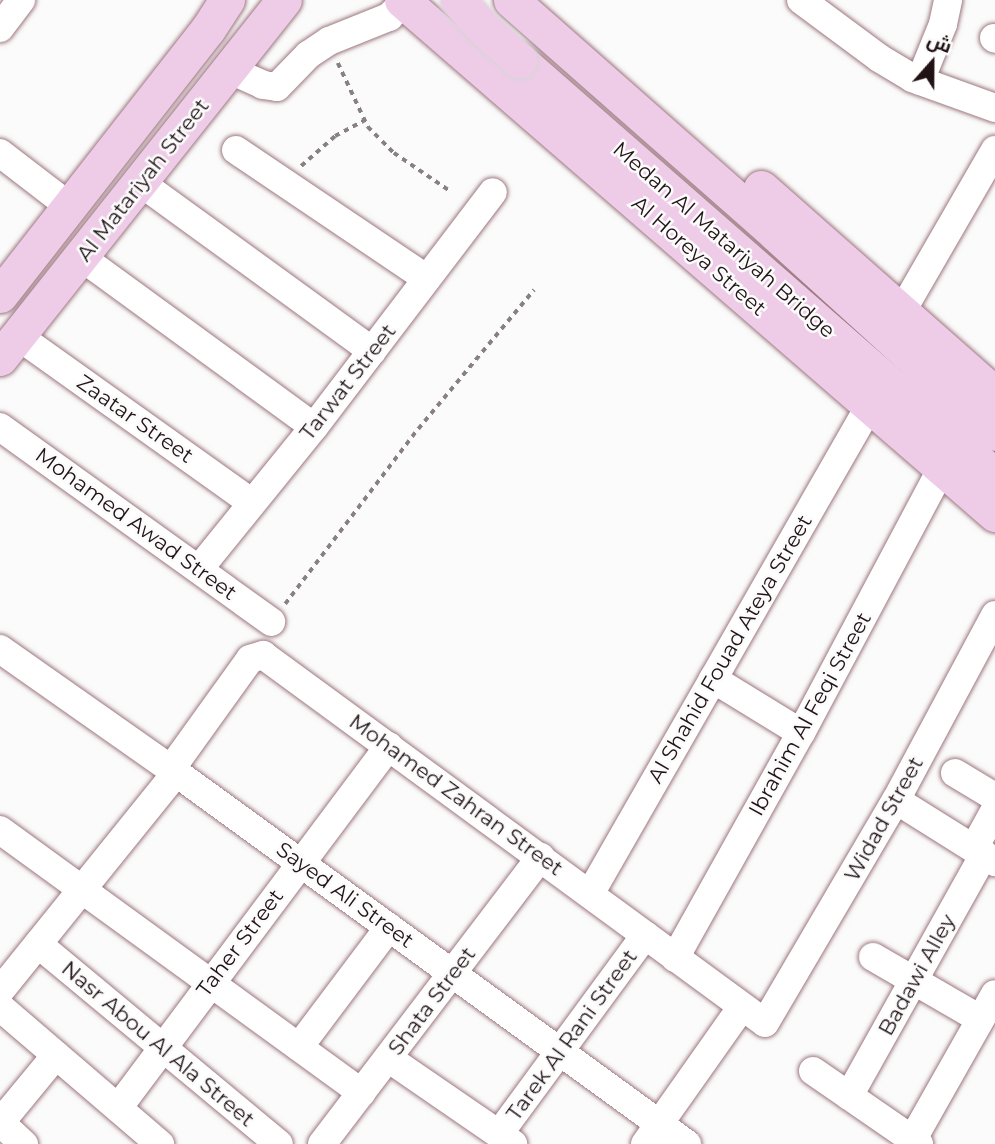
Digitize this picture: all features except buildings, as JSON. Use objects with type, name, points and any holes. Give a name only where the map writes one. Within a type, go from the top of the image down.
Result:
[{"type":"main road","name":"Al Matariyah Street","points":[[3,286],[70,207],[208,29],[227,0]]},
{"type":"main road","name":"Al Matariyah Street","points":[[9,347],[284,0]]},
{"type":"main road","name":"Medan Al Matariyah Bridge","points":[[458,0],[482,27],[519,60],[995,476]]},
{"type":"main road","points":[[481,66],[472,36],[478,17],[493,0]]},
{"type":"main road","name":"Medan Al Matariyah Bridge","points":[[511,0],[546,16],[995,433]]},
{"type":"main road","name":"Al Horeya Street","points":[[403,1],[995,514]]},
{"type":"main road","points":[[546,16],[993,385]]},
{"type":"main road","points":[[208,29],[224,29],[237,40],[235,63]]},
{"type":"street","points":[[0,28],[21,0]]},
{"type":"street","points":[[920,82],[940,32],[948,0]]},
{"type":"street","points":[[235,63],[263,85],[277,87],[308,55],[329,41],[389,17],[403,1]]},
{"type":"street","points":[[815,4],[879,58],[920,82],[995,108]]},
{"type":"street","points":[[236,150],[428,279]]},
{"type":"street","points":[[902,311],[995,150]]},
{"type":"street","points":[[0,153],[70,207]]},
{"type":"street","points":[[141,183],[372,351]]},
{"type":"street","name":"Tarwat Street","points":[[199,569],[314,427],[494,192]]},
{"type":"street","points":[[81,257],[314,427]]},
{"type":"street","name":"Zaatar Street","points":[[9,347],[252,503]]},
{"type":"street","name":"Al Shahid Fouad Ateya Street","points":[[590,894],[870,405]]},
{"type":"street","name":"Mohamed Awad Street","points":[[0,427],[271,622]]},
{"type":"street","name":"Ibrahim Al Feqi Street","points":[[675,958],[801,733],[943,468]]},
{"type":"street","name":"Widad Street","points":[[768,1020],[896,800],[995,615]]},
{"type":"street","name":"Sayed Ali Street","points":[[0,649],[560,1051],[652,1134],[687,1144]]},
{"type":"street","name":"Mohamed Zahran Street","points":[[173,771],[250,659],[263,655],[741,1008],[763,1023],[768,1020]]},
{"type":"street","points":[[713,679],[801,733]]},
{"type":"street","name":"Taher Street","points":[[118,1108],[388,746]]},
{"type":"street","points":[[0,990],[173,771]]},
{"type":"street","points":[[956,773],[995,797]]},
{"type":"street","points":[[896,800],[984,855]]},
{"type":"street","name":"Badawi Alley","points":[[849,1096],[984,855],[995,810]]},
{"type":"street","points":[[0,830],[362,1093]]},
{"type":"street","name":"Shata Street","points":[[322,1144],[541,858]]},
{"type":"street","points":[[299,1048],[389,927]]},
{"type":"street","name":"Tarek Al Rani Street","points":[[506,1139],[560,1051],[645,935]]},
{"type":"street","name":"Nasr Abou Al Ala Street","points":[[38,944],[279,1144]]},
{"type":"street","points":[[873,957],[981,1019]]},
{"type":"street","points":[[813,1071],[914,1142],[995,994]]},
{"type":"street","points":[[0,1007],[118,1108],[142,1139]]},
{"type":"street","points":[[652,1134],[741,1008]]},
{"type":"street","points":[[24,1144],[0,1122],[56,1055]]},
{"type":"street","points":[[388,1058],[506,1139]]},
{"type":"path","points":[[329,41],[365,120],[394,153],[450,191]]},
{"type":"path","points":[[285,183],[308,158],[335,136],[365,120]]},
{"type":"path","points":[[271,622],[418,429],[534,290]]}]
